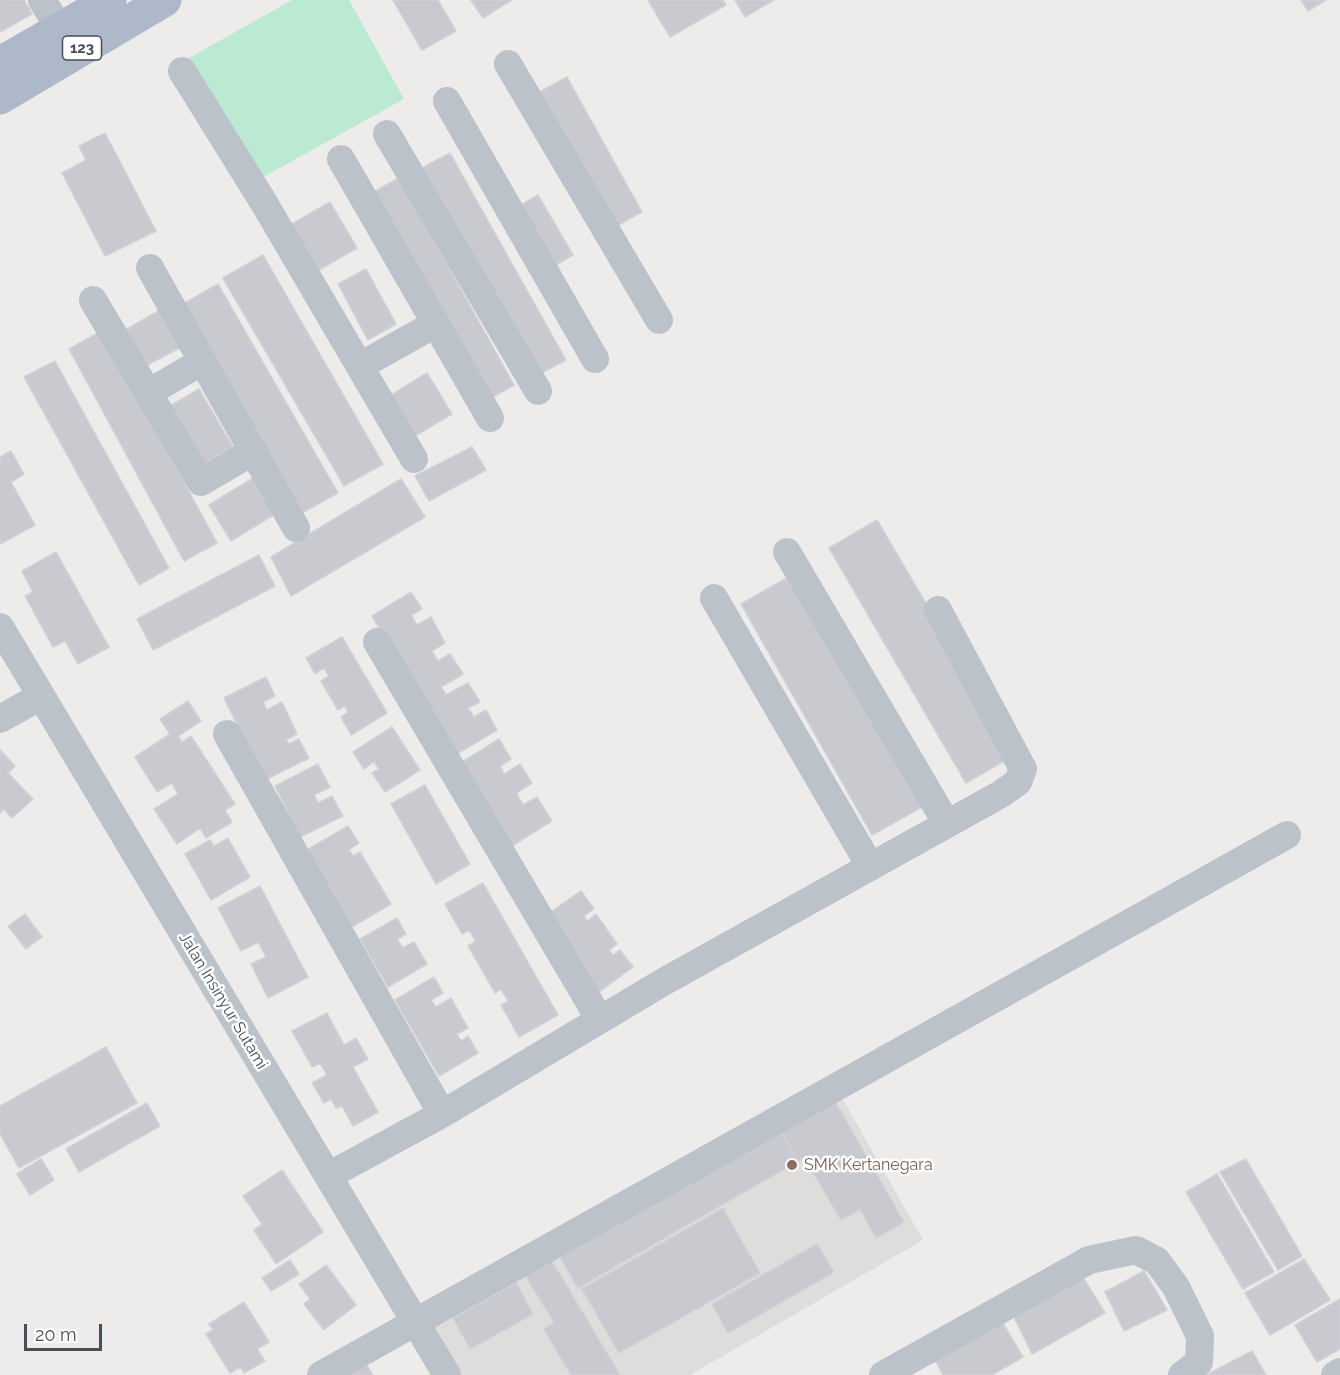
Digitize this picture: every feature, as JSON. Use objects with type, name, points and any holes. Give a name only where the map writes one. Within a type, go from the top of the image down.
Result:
[{"type":"main road","name":"123","points":[[0,63],[110,0]]},
{"type":"main road","name":"123","points":[[0,98],[165,0]]},
{"type":"street","points":[[42,0],[60,29]]},
{"type":"street","points":[[508,64],[659,320]]},
{"type":"street","points":[[182,71],[264,202],[414,459]]},
{"type":"street","points":[[447,101],[595,359]]},
{"type":"street","points":[[387,134],[538,391]]},
{"type":"street","points":[[342,159],[490,418]]},
{"type":"street","points":[[150,268],[296,528]]},
{"type":"street","points":[[93,300],[201,482],[254,451]]},
{"type":"street","points":[[360,366],[435,324]]},
{"type":"street","points":[[148,393],[201,362]]},
{"type":"street","points":[[787,552],[947,824]]},
{"type":"street","points":[[714,598],[870,866]]},
{"type":"street","points":[[328,1176],[442,1114],[600,1020],[1001,794],[1018,782],[1023,768],[938,610]]},
{"type":"street","name":"Jalan Insinyur Sutami","points":[[0,627],[447,1375]]},
{"type":"street","points":[[377,642],[600,1020]]},
{"type":"street","points":[[0,719],[41,696]]},
{"type":"street","points":[[227,734],[442,1114]]},
{"type":"street","points":[[321,1375],[1287,835]]},
{"type":"street","points":[[883,1375],[1089,1260],[1136,1250],[1157,1261],[1176,1287],[1200,1336],[1199,1362],[1182,1375]]},
{"type":"street","points":[[1335,1375],[1340,1372]]},
{"type":"shaded area","name":"SMK Kertanegara","points":[[837,1089],[923,1240],[690,1375],[459,1375],[428,1321]]},
{"type":"green space","points":[[292,0],[349,0],[404,99],[258,180],[189,58]]},
{"type":"building","points":[[0,0],[24,0],[32,14],[0,32]]},
{"type":"building","points":[[393,0],[438,0],[456,31],[422,50]]},
{"type":"building","points":[[471,0],[512,0],[483,18]]},
{"type":"building","points":[[648,0],[723,0],[726,5],[670,37]]},
{"type":"building","points":[[735,0],[774,0],[745,17]]},
{"type":"building","points":[[1301,0],[1326,0],[1308,11]]},
{"type":"building","points":[[567,77],[642,212],[611,229],[536,94]]},
{"type":"building","points":[[105,133],[156,231],[105,256],[62,173],[86,160],[79,146]]},
{"type":"building","points":[[450,153],[566,360],[534,377],[418,170]]},
{"type":"building","points":[[399,178],[514,385],[482,403],[366,196]]},
{"type":"building","points":[[538,195],[573,255],[551,268],[516,208]]},
{"type":"building","points":[[330,202],[357,248],[317,271],[290,225]]},
{"type":"building","points":[[263,255],[383,464],[344,486],[223,278]]},
{"type":"building","points":[[366,269],[396,324],[368,340],[338,284]]},
{"type":"building","points":[[218,284],[338,493],[298,515],[178,307]]},
{"type":"building","points":[[162,309],[183,346],[140,369],[120,333]]},
{"type":"building","points":[[102,331],[217,543],[184,561],[69,349]]},
{"type":"building","points":[[55,361],[169,568],[139,585],[24,377]]},
{"type":"building","points":[[427,373],[452,414],[413,437],[388,397]]},
{"type":"building","points":[[199,389],[233,447],[204,464],[170,406]]},
{"type":"building","points":[[472,447],[486,470],[429,501],[415,476]]},
{"type":"building","points":[[11,451],[24,474],[11,482],[35,525],[0,544],[0,457]]},
{"type":"building","points":[[261,473],[283,509],[231,541],[209,505]]},
{"type":"building","points":[[401,479],[425,517],[291,596],[271,557]]},
{"type":"building","points":[[877,520],[1015,755],[966,783],[829,548]]},
{"type":"building","points":[[56,552],[109,647],[78,664],[65,641],[53,647],[25,596],[33,592],[22,571]]},
{"type":"building","points":[[259,555],[275,586],[153,650],[137,619]]},
{"type":"building","points":[[790,576],[922,807],[872,835],[741,604]]},
{"type":"building","points":[[411,592],[422,609],[411,615],[417,625],[431,617],[445,643],[432,651],[438,661],[450,654],[463,674],[441,687],[446,695],[468,683],[480,702],[468,708],[474,717],[486,710],[497,730],[455,755],[372,616]]},
{"type":"building","points":[[342,637],[387,713],[351,735],[341,717],[348,712],[345,706],[338,710],[321,681],[329,676],[324,668],[315,674],[306,658]]},
{"type":"building","points":[[266,677],[275,696],[263,702],[267,710],[282,702],[297,734],[286,740],[289,744],[299,739],[309,758],[265,780],[224,698]]},
{"type":"building","points":[[188,701],[201,721],[178,736],[182,742],[191,736],[235,804],[225,810],[232,822],[206,838],[200,828],[177,844],[154,809],[178,794],[172,783],[157,792],[135,757],[170,734],[160,719]]},
{"type":"building","points":[[392,727],[420,770],[385,792],[372,773],[379,769],[374,762],[364,769],[353,752]]},
{"type":"building","points":[[499,739],[511,759],[500,766],[504,774],[520,764],[532,783],[516,793],[523,805],[537,797],[552,821],[510,847],[459,764]]},
{"type":"building","points":[[0,750],[15,766],[8,773],[33,799],[12,818],[4,809],[0,813]]},
{"type":"building","points":[[318,764],[330,787],[314,795],[318,803],[332,796],[343,816],[300,837],[275,786]]},
{"type":"building","points":[[425,785],[470,864],[436,884],[391,804]]},
{"type":"building","points":[[348,826],[359,843],[349,850],[353,856],[360,852],[391,904],[350,928],[305,851]]},
{"type":"building","points":[[228,838],[250,877],[211,900],[185,854],[210,840],[214,846]]},
{"type":"building","points":[[483,883],[558,1015],[519,1037],[501,1005],[508,1001],[501,989],[495,993],[468,946],[476,941],[469,930],[462,934],[445,904]]},
{"type":"building","points":[[260,886],[308,977],[268,998],[251,964],[266,957],[258,942],[241,951],[218,908]]},
{"type":"building","points":[[581,891],[594,909],[584,916],[587,921],[596,914],[617,944],[609,950],[613,955],[620,950],[633,967],[599,992],[545,916]]},
{"type":"building","points":[[25,914],[42,937],[26,949],[8,926]]},
{"type":"building","points":[[397,918],[406,934],[397,939],[403,948],[414,942],[427,964],[388,987],[360,939]]},
{"type":"building","points":[[434,977],[443,993],[431,1000],[436,1007],[451,998],[468,1028],[457,1034],[461,1041],[468,1036],[478,1053],[439,1076],[395,1000]]},
{"type":"building","points":[[327,1013],[344,1045],[356,1038],[368,1059],[353,1067],[378,1112],[353,1126],[342,1106],[336,1108],[331,1099],[324,1103],[312,1083],[327,1075],[320,1063],[312,1067],[292,1031]]},
{"type":"building","points":[[106,1047],[137,1103],[19,1168],[0,1134],[0,1106]]},
{"type":"building","points":[[833,1098],[904,1222],[876,1238],[860,1209],[841,1220],[804,1157],[798,1161],[780,1129]]},
{"type":"building","points":[[147,1103],[160,1126],[79,1172],[66,1149]]},
{"type":"building","points":[[780,1129],[798,1161],[578,1288],[560,1257]]},
{"type":"building","points":[[41,1159],[54,1180],[30,1195],[17,1174]]},
{"type":"building","points":[[1246,1159],[1302,1256],[1278,1270],[1220,1172]]},
{"type":"building","points":[[282,1170],[323,1232],[276,1264],[254,1230],[262,1224],[243,1196]]},
{"type":"building","points":[[1217,1174],[1274,1272],[1243,1289],[1186,1192]]},
{"type":"building","points":[[723,1208],[760,1273],[619,1353],[582,1289]]},
{"type":"building","points":[[817,1244],[834,1272],[728,1333],[712,1304]]},
{"type":"building","points":[[550,1258],[620,1375],[571,1375],[544,1329],[554,1323],[524,1273]]},
{"type":"building","points":[[1304,1259],[1330,1300],[1270,1335],[1245,1293]]},
{"type":"building","points":[[290,1260],[299,1274],[271,1291],[262,1278]]},
{"type":"building","points":[[326,1265],[356,1305],[324,1330],[304,1304],[310,1299],[299,1284]]},
{"type":"building","points":[[1144,1271],[1167,1310],[1124,1331],[1105,1292]]},
{"type":"building","points":[[1081,1274],[1105,1313],[1032,1354],[1012,1313]]},
{"type":"building","points":[[516,1283],[533,1314],[470,1349],[453,1318]]},
{"type":"building","points":[[1340,1299],[1340,1349],[1317,1362],[1295,1325]]},
{"type":"building","points":[[244,1302],[269,1342],[257,1349],[265,1361],[244,1373],[240,1367],[230,1373],[206,1334],[213,1330],[209,1324]]},
{"type":"building","points":[[997,1313],[1023,1357],[992,1375],[943,1375],[930,1350]]},
{"type":"building","points":[[1252,1351],[1266,1375],[1206,1375]]},
{"type":"building","points":[[364,1361],[373,1375],[344,1375]]},
{"type":"place","name":"SMK Kertanegara","points":[[792,1165]]}]
